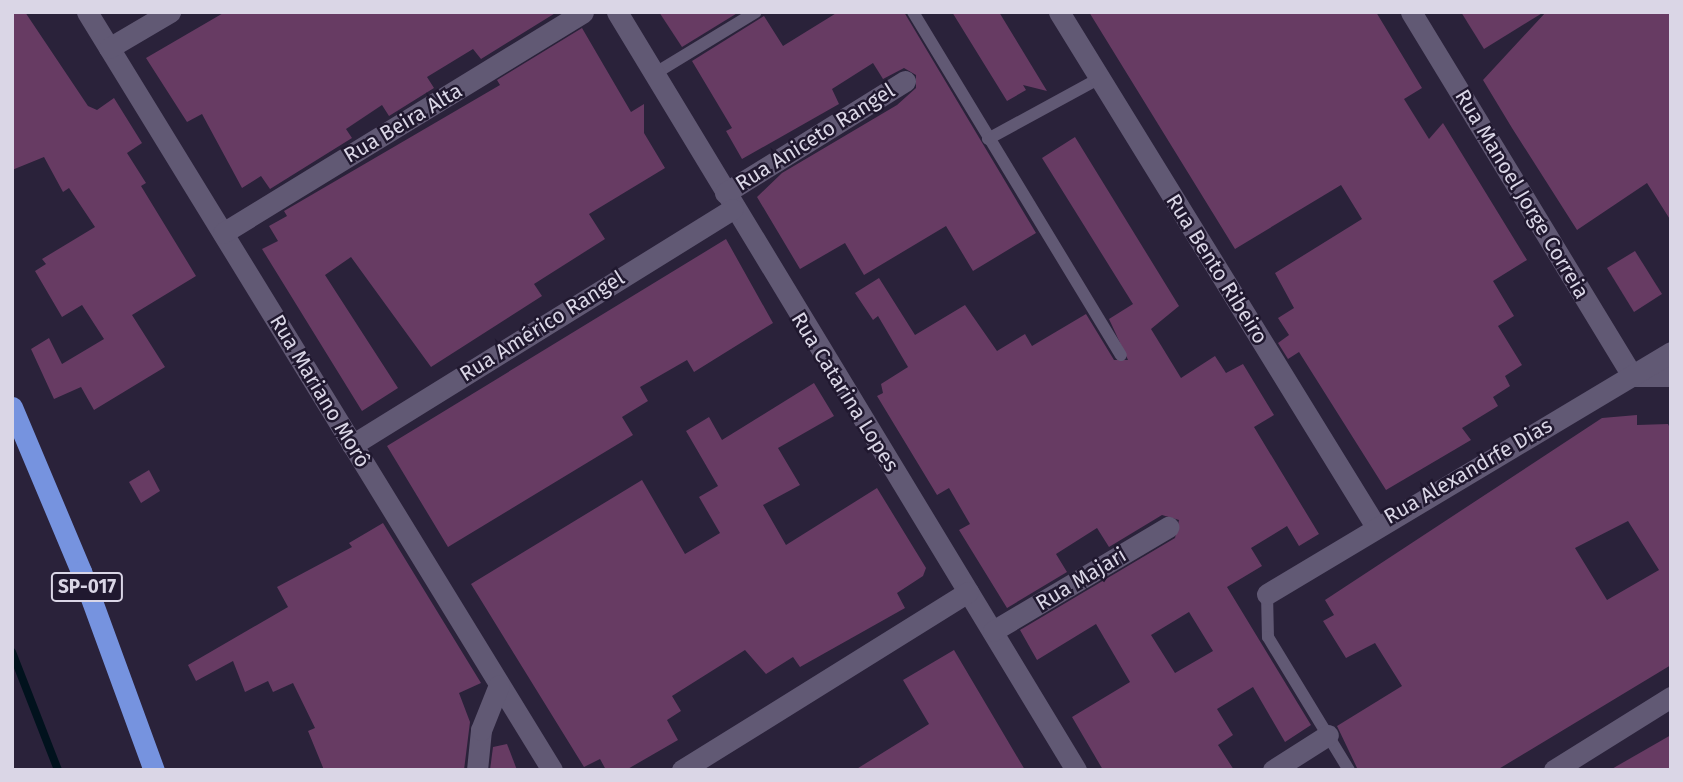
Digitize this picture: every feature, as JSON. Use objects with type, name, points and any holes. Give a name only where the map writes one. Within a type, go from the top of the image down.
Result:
[{"type":"highway","name":"SP-017","points":[[12,407],[81,571],[154,770]]},
{"type":"street","name":"Rua Mariano Morô","points":[[87,12],[552,770]]},
{"type":"street","points":[[109,48],[170,12]]},
{"type":"street","name":"Rua Beira Alta","points":[[223,233],[583,12]]},
{"type":"street","name":"Rua Catarina Lopes","points":[[617,12],[1076,770]]},
{"type":"street","name":"Rua Bento Ribeiro","points":[[1059,12],[1375,525]]},
{"type":"street","name":"Rua Manoel Jorge Correia","points":[[1411,12],[1632,376]]},
{"type":"street","name":"Rua Aniceto Rangel","points":[[729,201],[905,81]]},
{"type":"street","name":"Rua Américo Rangel","points":[[352,445],[729,201]]},
{"type":"street","name":"Rua Alexandrfe Dias","points":[[1267,594],[1375,525],[1671,352]]},
{"type":"street","points":[[1632,376],[1671,376]]},
{"type":"street","name":"Rua Majari","points":[[993,631],[1168,527]]},
{"type":"street","points":[[682,770],[968,592]]},
{"type":"street","points":[[477,770],[481,730],[499,685]]},
{"type":"street","points":[[1554,770],[1671,697]]},
{"type":"street","points":[[1273,770],[1328,735]]},
{"type":"lane","points":[[654,74],[756,12]]},
{"type":"lane","points":[[913,12],[1121,355]]},
{"type":"lane","points":[[988,139],[1100,78]]},
{"type":"lane","points":[[1267,594],[1268,637],[1349,770]]},
{"type":"building","points":[[12,12],[25,12],[88,106],[97,110],[114,98],[142,143],[127,153],[146,183],[141,186],[196,276],[132,315],[165,367],[94,410],[81,387],[54,399],[31,349],[49,338],[62,364],[104,339],[82,305],[62,317],[35,271],[46,264],[42,259],[95,227],[69,188],[63,192],[44,157],[12,170]]},
{"type":"building","points":[[225,12],[557,12],[481,59],[473,49],[427,77],[434,88],[389,116],[382,105],[346,129],[352,138],[270,189],[261,176],[242,188],[202,114],[187,122],[146,58]]},
{"type":"building","points":[[659,12],[739,12],[682,47]]},
{"type":"building","points":[[838,12],[904,12],[1036,233],[973,271],[946,226],[864,275],[845,243],[800,269],[757,197],[782,173],[897,105],[916,88],[916,75],[904,68],[883,79],[873,63],[832,89],[839,104],[742,159],[726,131],[732,128],[692,61],[764,16],[783,46]]},
{"type":"building","points":[[952,12],[999,12],[1047,91],[1023,85],[1026,90],[1007,101]]},
{"type":"building","points":[[1089,12],[1376,12],[1422,88],[1404,99],[1429,139],[1443,123],[1527,260],[1493,281],[1514,316],[1498,326],[1522,365],[1505,376],[1510,386],[1493,397],[1498,406],[1462,428],[1471,440],[1386,490],[1299,352],[1288,359],[1278,343],[1289,335],[1278,318],[1294,308],[1275,273],[1362,219],[1341,185],[1235,249]]},
{"type":"building","points":[[1461,12],[1544,12],[1484,49]]},
{"type":"building","points":[[1546,12],[1671,12],[1671,221],[1647,183],[1577,230],[1483,80]]},
{"type":"building","points":[[582,28],[631,112],[644,104],[644,133],[665,168],[589,214],[605,239],[534,284],[542,296],[431,367],[351,257],[325,275],[398,388],[362,411],[262,249],[278,241],[269,226],[287,216],[284,211],[500,85],[497,80]]},
{"type":"building","points":[[1075,137],[1179,306],[1151,329],[1181,378],[1215,356],[1226,373],[1243,364],[1274,415],[1254,427],[1319,534],[1299,546],[1287,526],[1251,548],[1262,566],[1227,587],[1311,725],[1285,742],[1253,687],[1217,709],[1233,735],[1218,745],[1234,770],[1103,770],[1072,717],[1130,682],[1096,624],[1037,660],[1020,630],[1175,538],[1179,520],[1162,515],[1109,547],[1097,528],[1056,554],[1067,572],[1007,608],[959,530],[970,524],[949,488],[937,495],[877,396],[883,393],[881,384],[908,367],[878,316],[873,320],[855,293],[879,278],[915,335],[965,305],[997,351],[1025,334],[1032,346],[1086,314],[1114,360],[1128,360],[1109,319],[1133,304],[1042,158]],"holes":[[[1189,612],[1213,651],[1175,673],[1151,635]]]},
{"type":"building","points":[[726,239],[773,323],[694,372],[687,360],[640,387],[648,401],[622,417],[633,435],[448,547],[387,446]]},
{"type":"building","points":[[1635,251],[1662,294],[1634,312],[1607,268]]},
{"type":"building","points":[[814,383],[834,416],[778,448],[800,485],[763,505],[786,545],[877,488],[926,568],[923,576],[897,593],[905,608],[800,667],[793,657],[766,674],[745,650],[672,696],[681,711],[667,720],[678,740],[626,770],[606,770],[600,759],[584,767],[471,584],[642,480],[685,554],[720,533],[699,497],[718,486],[686,431],[709,417],[722,440]]},
{"type":"building","points":[[1637,415],[1637,425],[1668,424],[1671,430],[1671,665],[1497,770],[1358,770],[1337,726],[1402,686],[1375,643],[1346,658],[1323,621],[1334,615],[1325,600],[1602,418]],"holes":[[[1628,521],[1659,570],[1607,600],[1575,548]]]},
{"type":"building","points":[[149,470],[160,491],[141,503],[129,482]]},
{"type":"building","points":[[383,523],[481,683],[459,693],[470,722],[464,770],[324,770],[308,731],[315,728],[293,683],[273,692],[268,681],[245,692],[233,661],[196,681],[188,665],[288,607],[277,587],[352,547],[349,543]]},
{"type":"building","points":[[954,650],[1025,770],[855,770],[929,724],[903,680]]},
{"type":"building","points":[[1671,735],[1671,770],[1610,770]]},
{"type":"building","points":[[507,744],[517,770],[490,770],[493,747]]},
{"type":"waterway","points":[[12,652],[58,770]]}]
